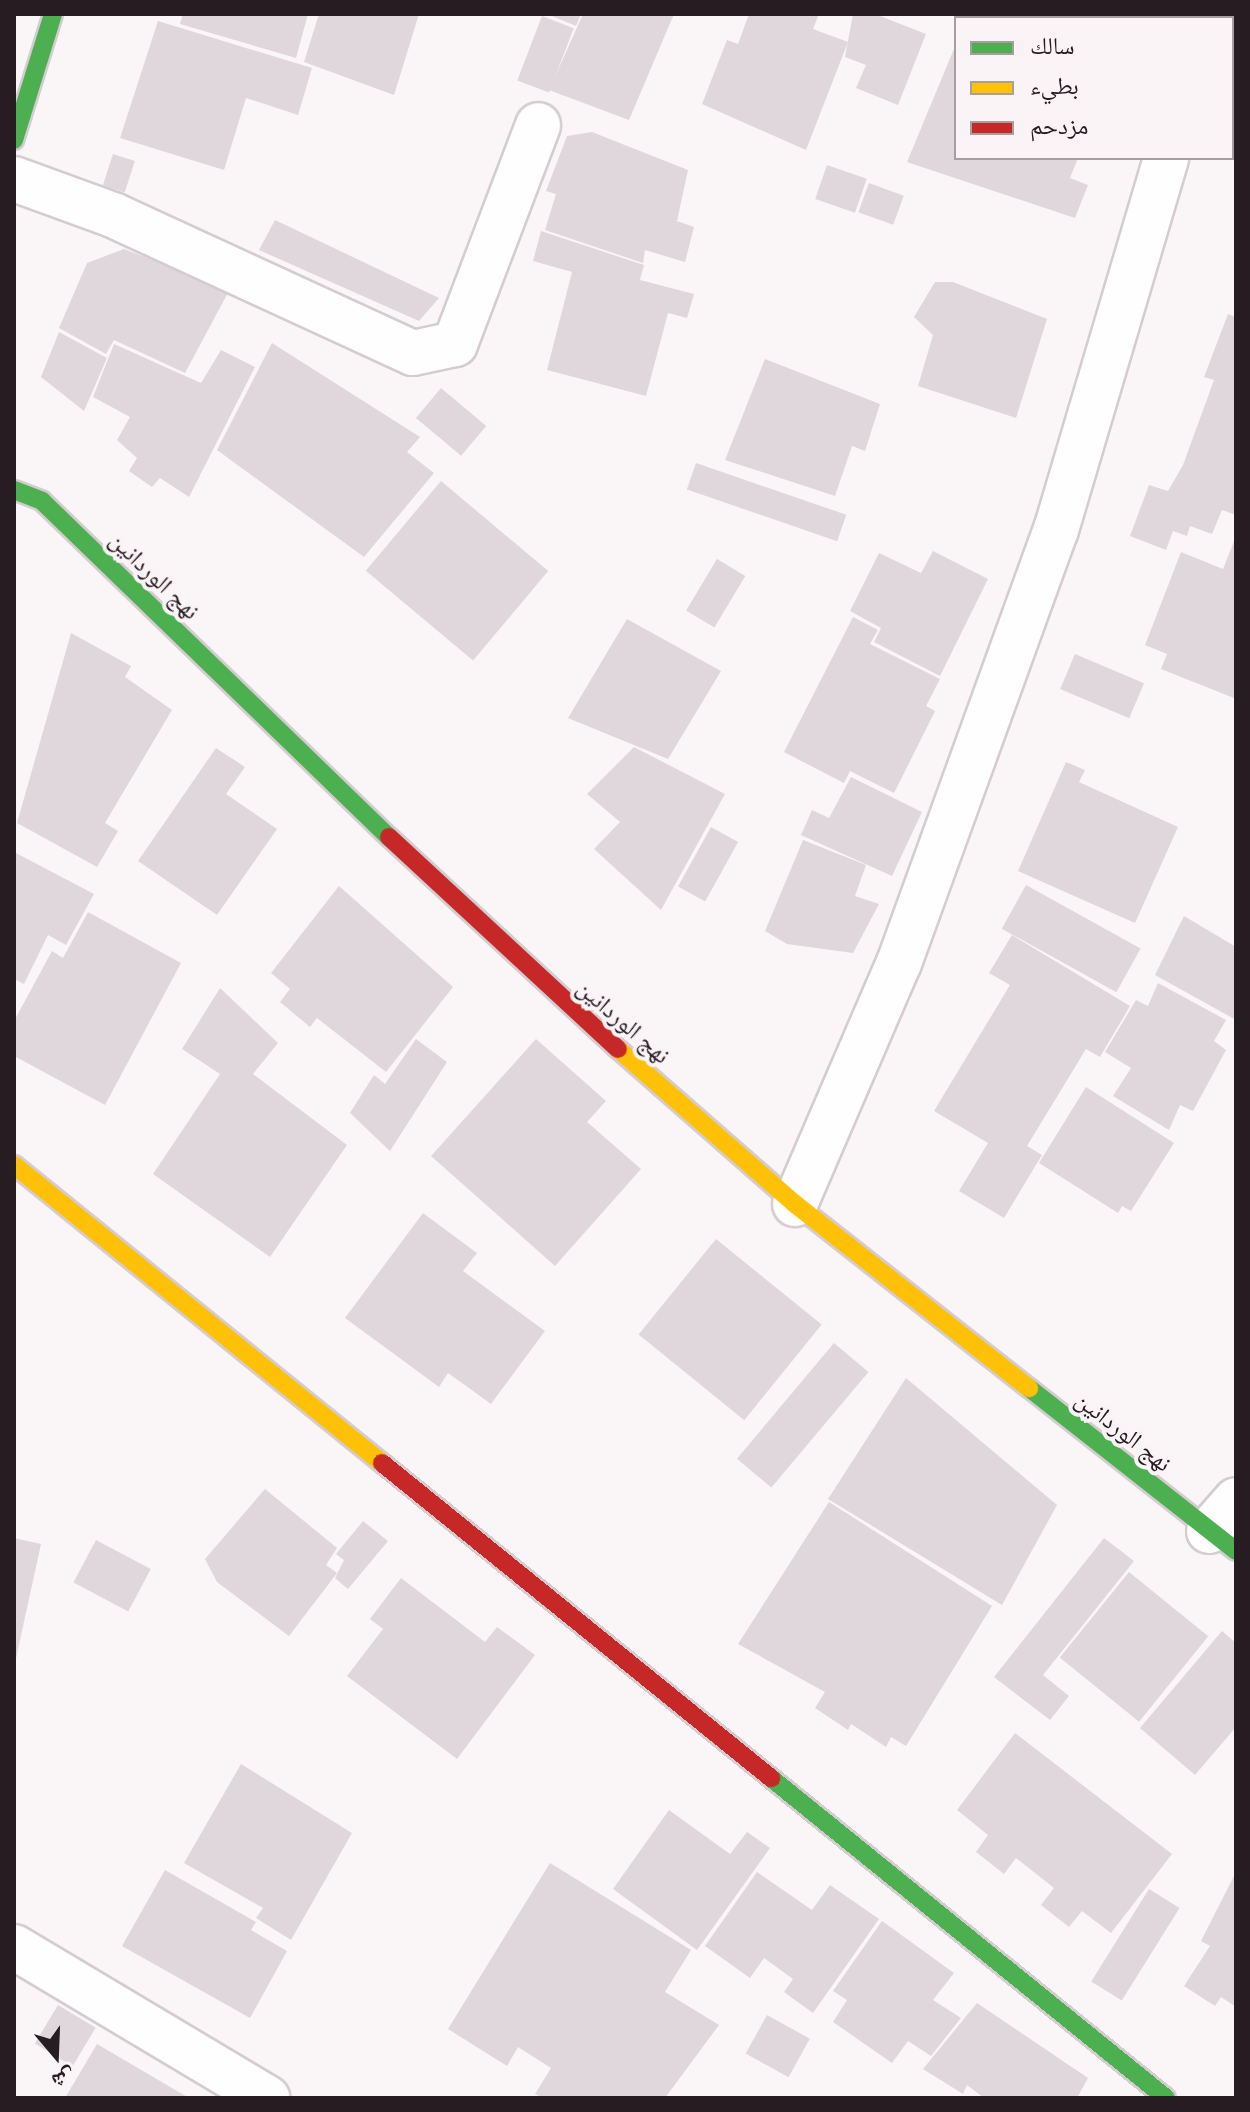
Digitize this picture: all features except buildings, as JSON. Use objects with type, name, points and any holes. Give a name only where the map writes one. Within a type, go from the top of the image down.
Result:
[{"type":"street","points":[[14,140],[53,14]]},
{"type":"street","points":[[14,179],[113,215],[413,353],[455,344],[538,125]]},
{"type":"street","points":[[795,1204],[899,963],[1056,530],[1165,160]]},
{"type":"street","name":"نهج الوردانين","points":[[14,490],[42,501],[530,973],[795,1204],[1227,1527]]},
{"type":"street","points":[[14,1165],[1166,2098]]},
{"type":"street","points":[[14,1947],[267,2098]]},
{"type":"traffic: fast","points":[[14,140],[53,14]]},
{"type":"traffic: fast","points":[[14,490],[42,501],[389,837]]},
{"type":"traffic: fast","points":[[1029,1388],[1236,1551]]},
{"type":"traffic: fast","points":[[771,1778],[1166,2098]]},
{"type":"traffic: slow","points":[[618,1049],[795,1204],[1029,1388]]},
{"type":"traffic: slow","points":[[14,1165],[382,1463]]},
{"type":"traffic: jam","points":[[389,837],[618,1049]]},
{"type":"traffic: jam","points":[[382,1463],[771,1778]]}]
